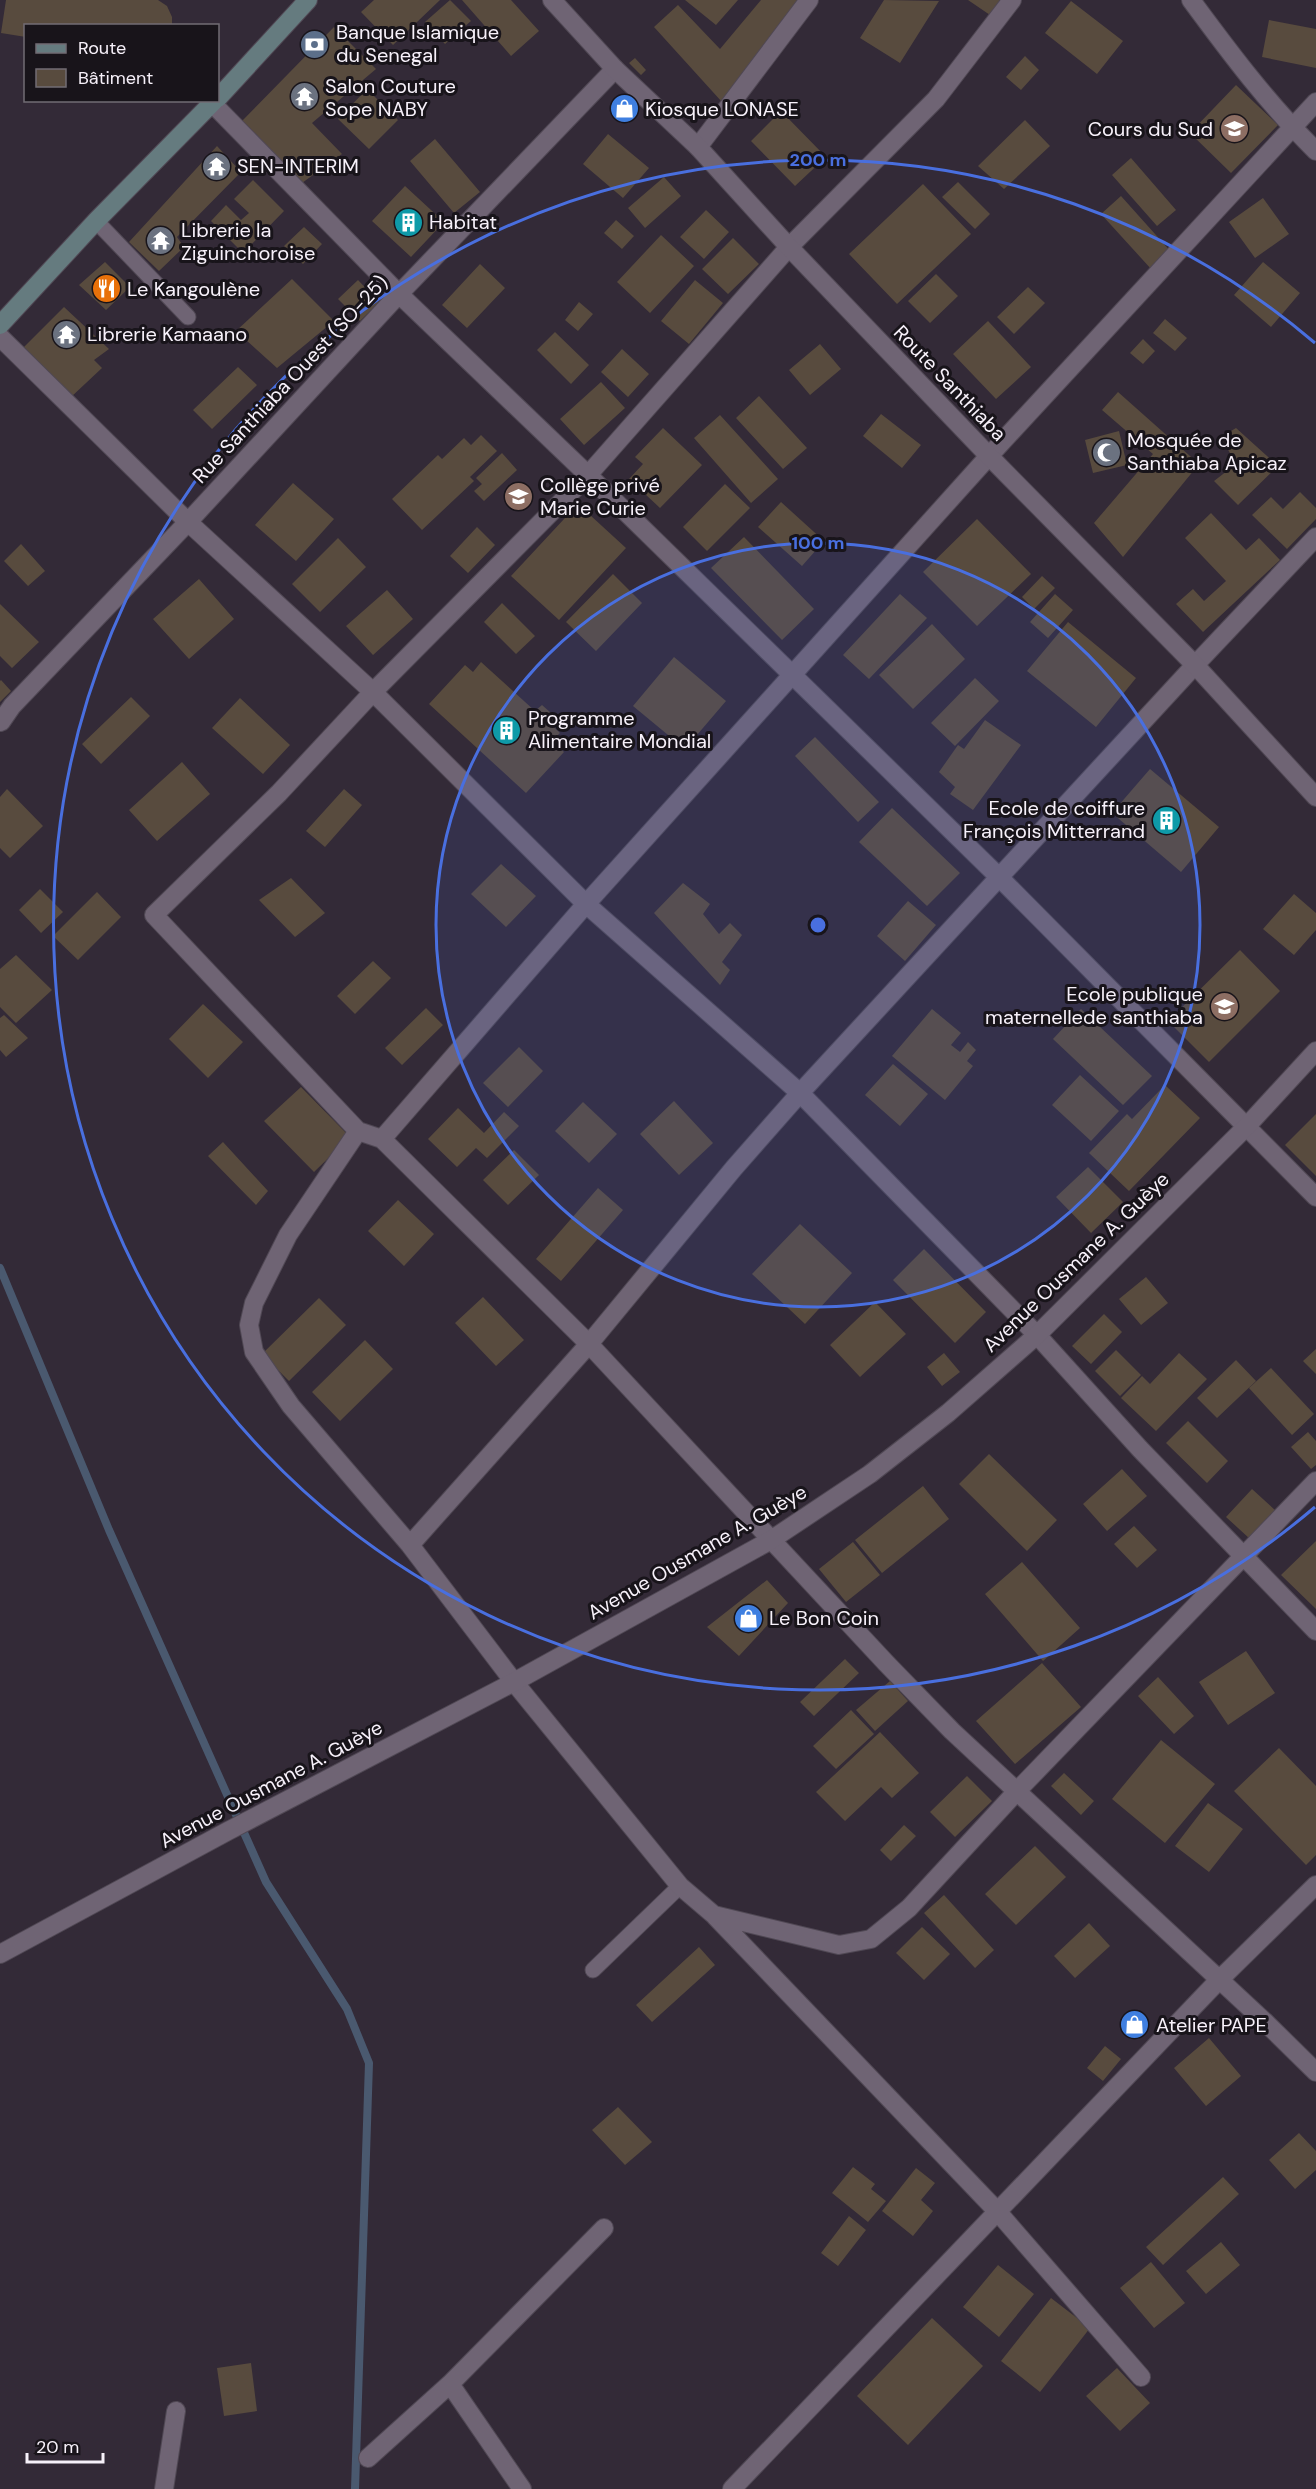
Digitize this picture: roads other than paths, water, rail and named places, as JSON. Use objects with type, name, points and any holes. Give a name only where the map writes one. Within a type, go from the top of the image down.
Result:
[{"type":"main road","points":[[219,96],[308,0]]},
{"type":"main road","points":[[0,325],[96,221],[213,102]]},
{"type":"street","name":"Route Santhiaba","points":[[552,0],[615,69],[698,147],[789,247],[989,456],[1195,665],[1316,797]]},
{"type":"street","points":[[698,147],[809,0]]},
{"type":"street","points":[[1012,0],[936,99],[789,247],[588,475],[373,692],[279,793],[154,915],[358,1131],[382,1139],[590,1344],[771,1540],[944,1722],[1316,2073]]},
{"type":"street","points":[[1191,0],[1245,84],[1316,151]]},
{"type":"street","name":"Rue Santhiaba Ouest (SO-25)","points":[[1,722],[12,706],[188,522],[399,294],[615,69]]},
{"type":"street","points":[[217,102],[399,294],[588,475],[999,877],[1316,1197]]},
{"type":"street","points":[[382,1139],[586,904],[989,456],[1316,102]]},
{"type":"street","points":[[0,337],[188,522],[373,692],[586,904],[800,1093],[1037,1335],[1244,1558],[1316,1631]]},
{"type":"street","points":[[410,1545],[590,1344],[734,1168],[800,1093],[1316,537]]},
{"type":"street","name":"Avenue Ousmane A. Guèye","points":[[0,1954],[228,1830],[514,1682],[771,1540],[870,1474],[912,1442],[1037,1335],[1247,1126],[1316,1051]]},
{"type":"street","points":[[358,1131],[288,1235],[254,1303],[249,1325],[254,1352],[291,1406],[410,1545],[514,1682],[680,1886],[714,1915],[997,2211],[1141,2376]]},
{"type":"street","points":[[714,1915],[839,1945],[871,1939],[909,1908],[1017,1791],[1316,1481]]},
{"type":"street","points":[[732,2489],[1219,1980],[1316,1885]]},
{"type":"street","points":[[368,2458],[450,2384],[604,2228]]},
{"type":"street","points":[[450,2384],[522,2489]]},
{"type":"street","points":[[164,2489],[176,2410]]},
{"type":"lane","points":[[96,221],[188,317]]},
{"type":"lane","points":[[593,1970],[680,1886]]},
{"type":"waterway","points":[[0,1268],[109,1530],[266,1882],[347,2009],[369,2063],[355,2489]]},
{"type":"place","name":"Banque Islamique du Senegal","points":[[315,44]]},
{"type":"place","name":"Salon Couture Sope NABY","points":[[304,97]]},
{"type":"place","name":"Kiosque LONASE","points":[[624,109]]},
{"type":"place","name":"Cours du Sud","points":[[1234,129]]},
{"type":"place","name":"SEN-INTERIM","points":[[216,166]]},
{"type":"place","name":"Habitat","points":[[408,222]]},
{"type":"place","name":"Librerie la Ziguinchoroise","points":[[160,241]]},
{"type":"place","name":"Le Kangoulène","points":[[106,289]]},
{"type":"place","name":"Librerie Kamaano","points":[[66,334]]},
{"type":"place","name":"Mosquée de Santhiaba Apicaz","points":[[1106,452]]},
{"type":"place","name":"Collège privé Marie Curie","points":[[519,497]]},
{"type":"place","name":"Programme Alimentaire Mondial","points":[[507,730]]},
{"type":"place","name":"Ecole de coiffure François Mitterrand","points":[[1166,820]]},
{"type":"place","name":"Ecole publique maternellede santhiaba","points":[[1224,1006]]},
{"type":"place","name":"Le Bon Coin","points":[[748,1618]]},
{"type":"place","name":"Atelier PAPE","points":[[1135,2025]]}]
